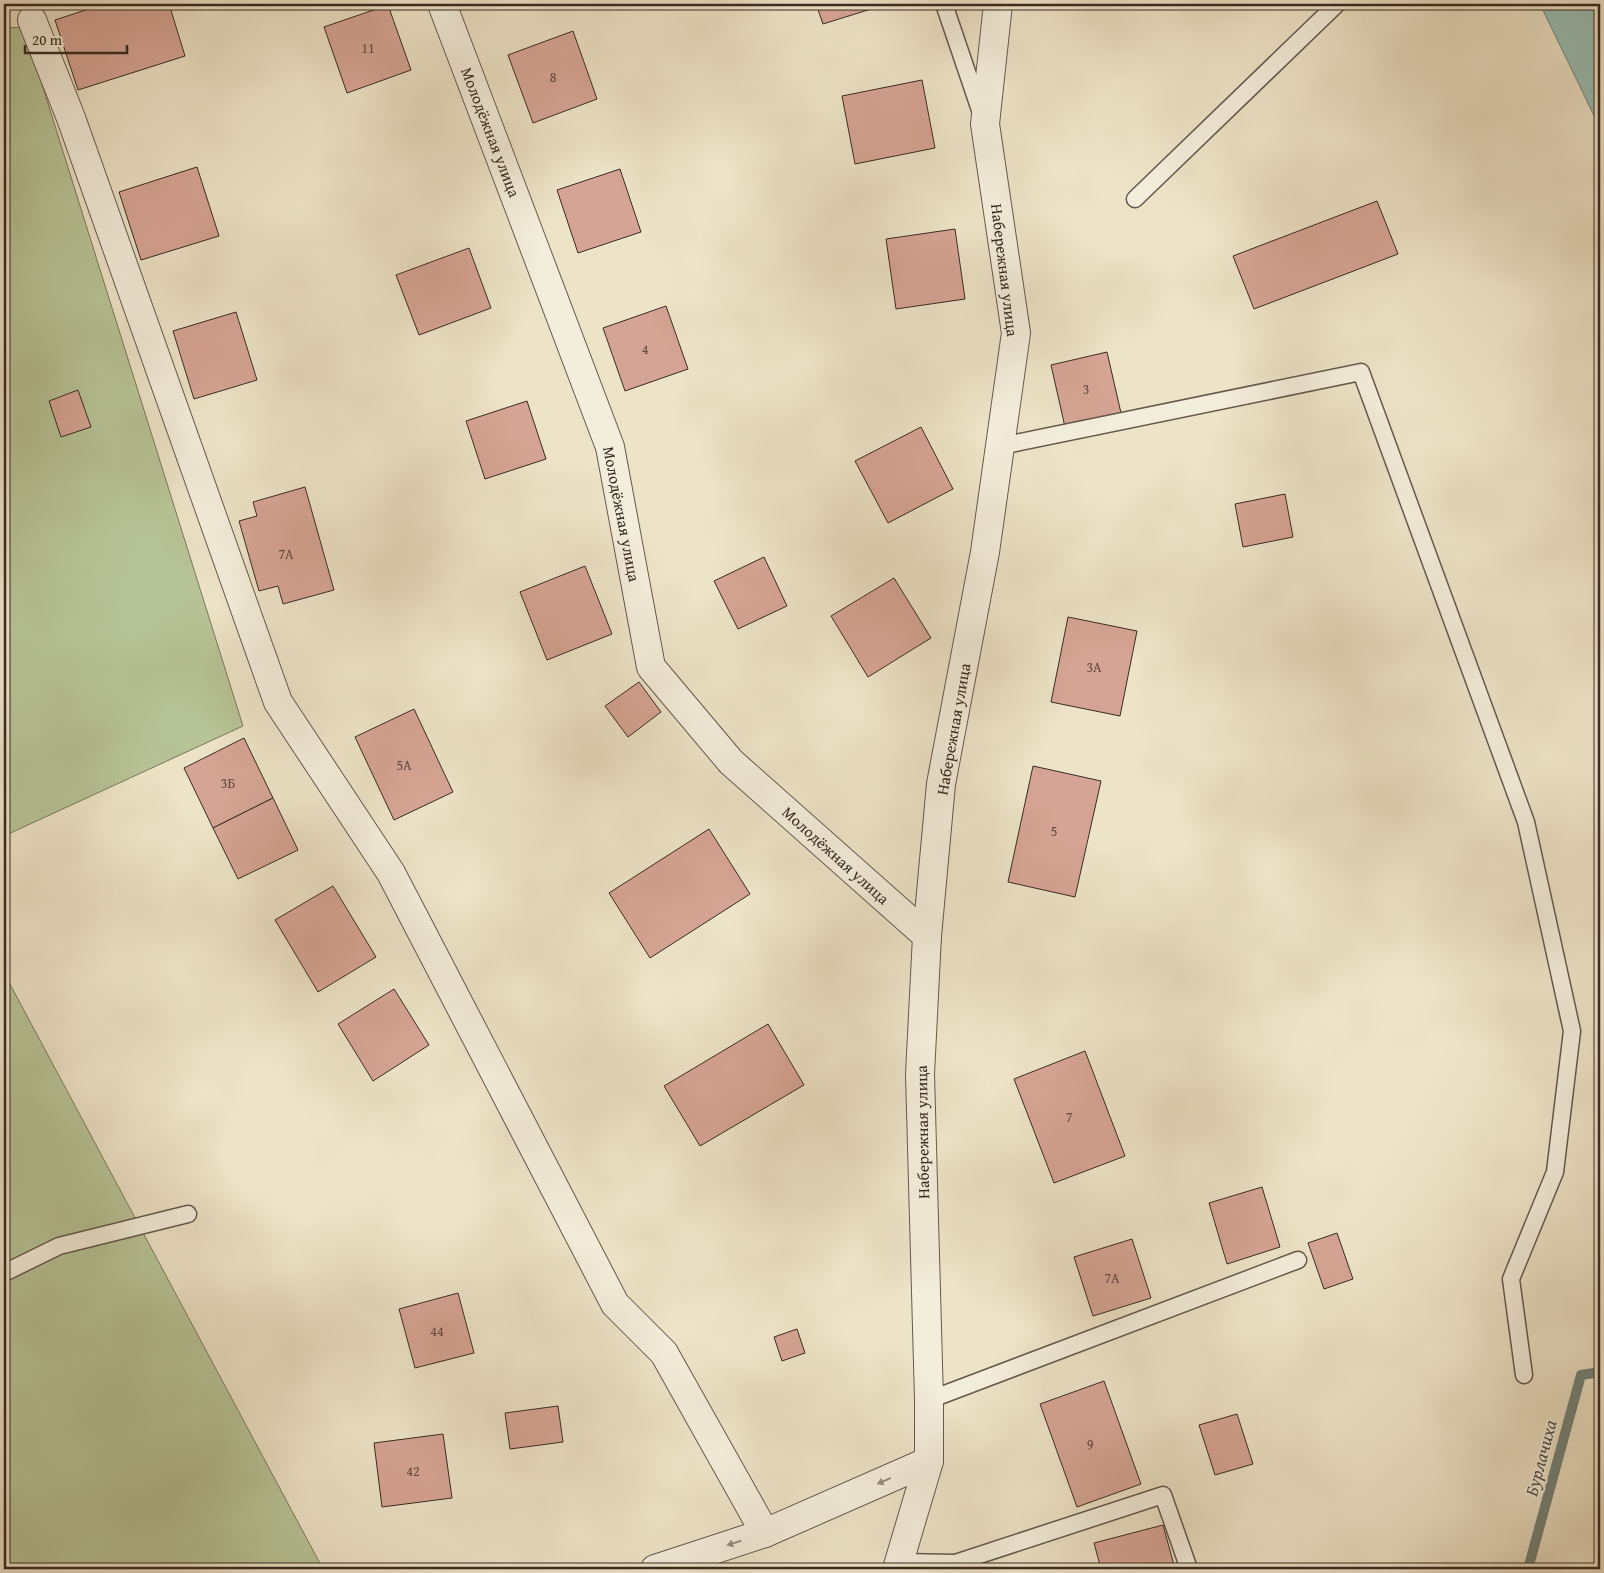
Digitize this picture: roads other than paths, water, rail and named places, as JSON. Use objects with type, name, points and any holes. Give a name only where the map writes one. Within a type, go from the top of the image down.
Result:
[{"type":"street","name":"Молодёжная улица","points":[[442,4],[610,446],[652,667],[731,762],[927,936]]},
{"type":"street","name":"Набережная улица","points":[[899,1566],[929,1461],[920,1074],[927,936],[941,784],[985,552],[1016,333],[985,124],[998,4]]},
{"type":"street","points":[[32,20],[71,118],[278,702],[391,873],[615,1304],[664,1353],[765,1533]]},
{"type":"street","points":[[655,1569],[765,1533],[929,1461]]},
{"type":"lane","points":[[944,4],[985,124]]},
{"type":"lane","points":[[1134,199],[1337,4]]},
{"type":"lane","points":[[1000,446],[1361,372],[1526,822],[1572,1031],[1555,1172],[1511,1279],[1524,1376]]},
{"type":"lane","points":[[4,1273],[59,1246],[188,1214]]},
{"type":"lane","points":[[929,1400],[1298,1260]]},
{"type":"lane","points":[[899,1566],[957,1566],[1162,1495],[1189,1569]]},
{"type":"water","points":[[1540,4],[1600,4],[1600,128]]},
{"type":"waterway","name":"Бурлачиха","points":[[1528,1569],[1581,1375],[1600,1372]]}]
